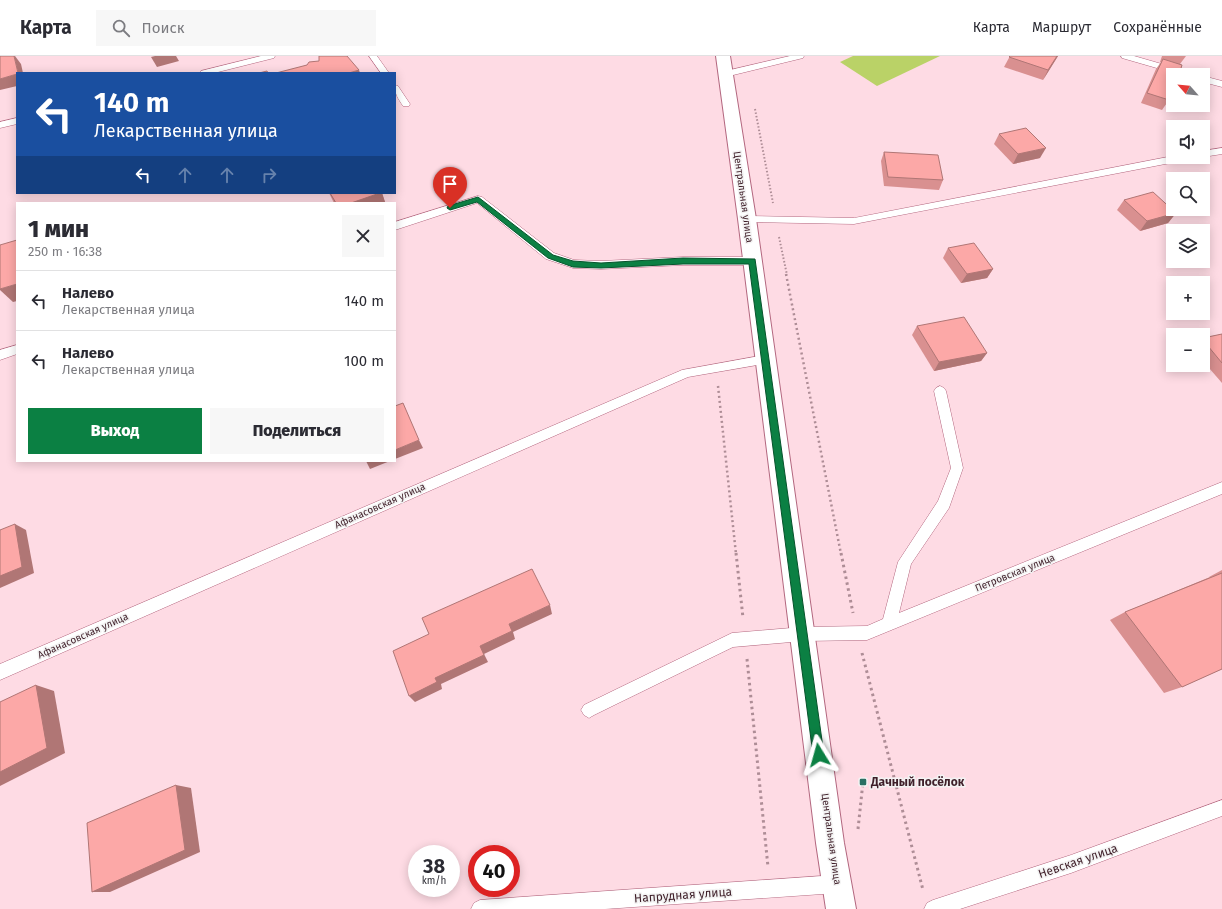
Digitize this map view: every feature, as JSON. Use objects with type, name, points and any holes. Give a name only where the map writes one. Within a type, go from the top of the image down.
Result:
[{"type":"street","name":"Центральная улица","points":[[724,65],[753,261],[830,843],[841,909]]},
{"type":"lane","points":[[208,72],[271,56]]},
{"type":"lane","points":[[373,56],[384,72]]},
{"type":"lane","points":[[724,65],[762,66],[800,56]]},
{"type":"lane","points":[[1125,56],[1166,68]]},
{"type":"lane","points":[[1210,81],[1222,84]]},
{"type":"lane","points":[[396,89],[406,104]]},
{"type":"lane","points":[[0,125],[16,121]]},
{"type":"lane","points":[[1210,153],[1222,151]]},
{"type":"lane","points":[[747,219],[854,221],[1166,161]]},
{"type":"lane","points":[[396,226],[478,199],[550,256],[573,264],[601,265],[683,261],[753,261]]},
{"type":"lane","points":[[0,355],[16,349]]},
{"type":"lane","name":"Афанасовская улица","points":[[0,672],[686,373],[765,360]]},
{"type":"lane","points":[[889,625],[905,562],[944,504],[957,468],[940,392]]},
{"type":"lane","name":"Петровская улица","points":[[589,710],[732,640],[803,634],[867,634],[1222,488]]},
{"type":"lane","name":"Невская улица","points":[[933,909],[1071,864],[1222,808]]},
{"type":"lane","name":"Напрудная улица","points":[[480,909],[837,884]]},
{"type":"path","points":[[754,107],[857,634],[924,894]]},
{"type":"path","points":[[857,833],[863,782]]},
{"type":"green space","points":[[853,56],[940,56],[877,86],[840,62]]},
{"type":"building","points":[[0,56],[14,56],[18,72],[16,72],[16,74],[0,79]]},
{"type":"building","points":[[319,56],[347,56],[359,70],[352,72],[280,72],[307,65],[309,62],[319,61]]},
{"type":"building","points":[[1057,56],[1048,70],[1009,57]]},
{"type":"building","points":[[1163,59],[1182,65],[1181,68],[1166,68],[1166,99],[1147,93]]},
{"type":"building","points":[[1026,128],[1046,148],[1018,154],[999,134]]},
{"type":"building","points":[[884,152],[938,155],[943,180],[888,177]]},
{"type":"building","points":[[1153,192],[1166,204],[1166,216],[1147,221],[1124,200]]},
{"type":"building","points":[[331,194],[377,194],[354,202],[335,202]]},
{"type":"building","points":[[16,240],[16,284],[0,289],[0,245]]},
{"type":"building","points":[[974,243],[993,269],[967,274],[948,248]]},
{"type":"building","points":[[964,317],[987,353],[939,362],[917,326]]},
{"type":"building","points":[[1222,334],[1222,363],[1210,348],[1210,337]]},
{"type":"building","points":[[403,403],[419,440],[396,450],[396,406]]},
{"type":"building","points":[[15,524],[22,567],[0,576],[0,530]]},
{"type":"building","points":[[532,569],[550,605],[509,624],[512,631],[480,646],[484,655],[435,678],[437,682],[409,696],[393,651],[429,634],[422,618]]},
{"type":"building","points":[[1222,573],[1222,669],[1182,687],[1125,612]]},
{"type":"building","points":[[36,685],[47,748],[0,772],[0,702]]},
{"type":"building","points":[[176,785],[185,850],[92,892],[87,823]]},
{"type":"place","name":"Дачный посёлок","points":[[863,782]]},
{"type":"route","points":[[450,208],[478,199],[550,256],[573,264],[601,265],[683,261],[753,261],[767,375],[819,755]]}]
